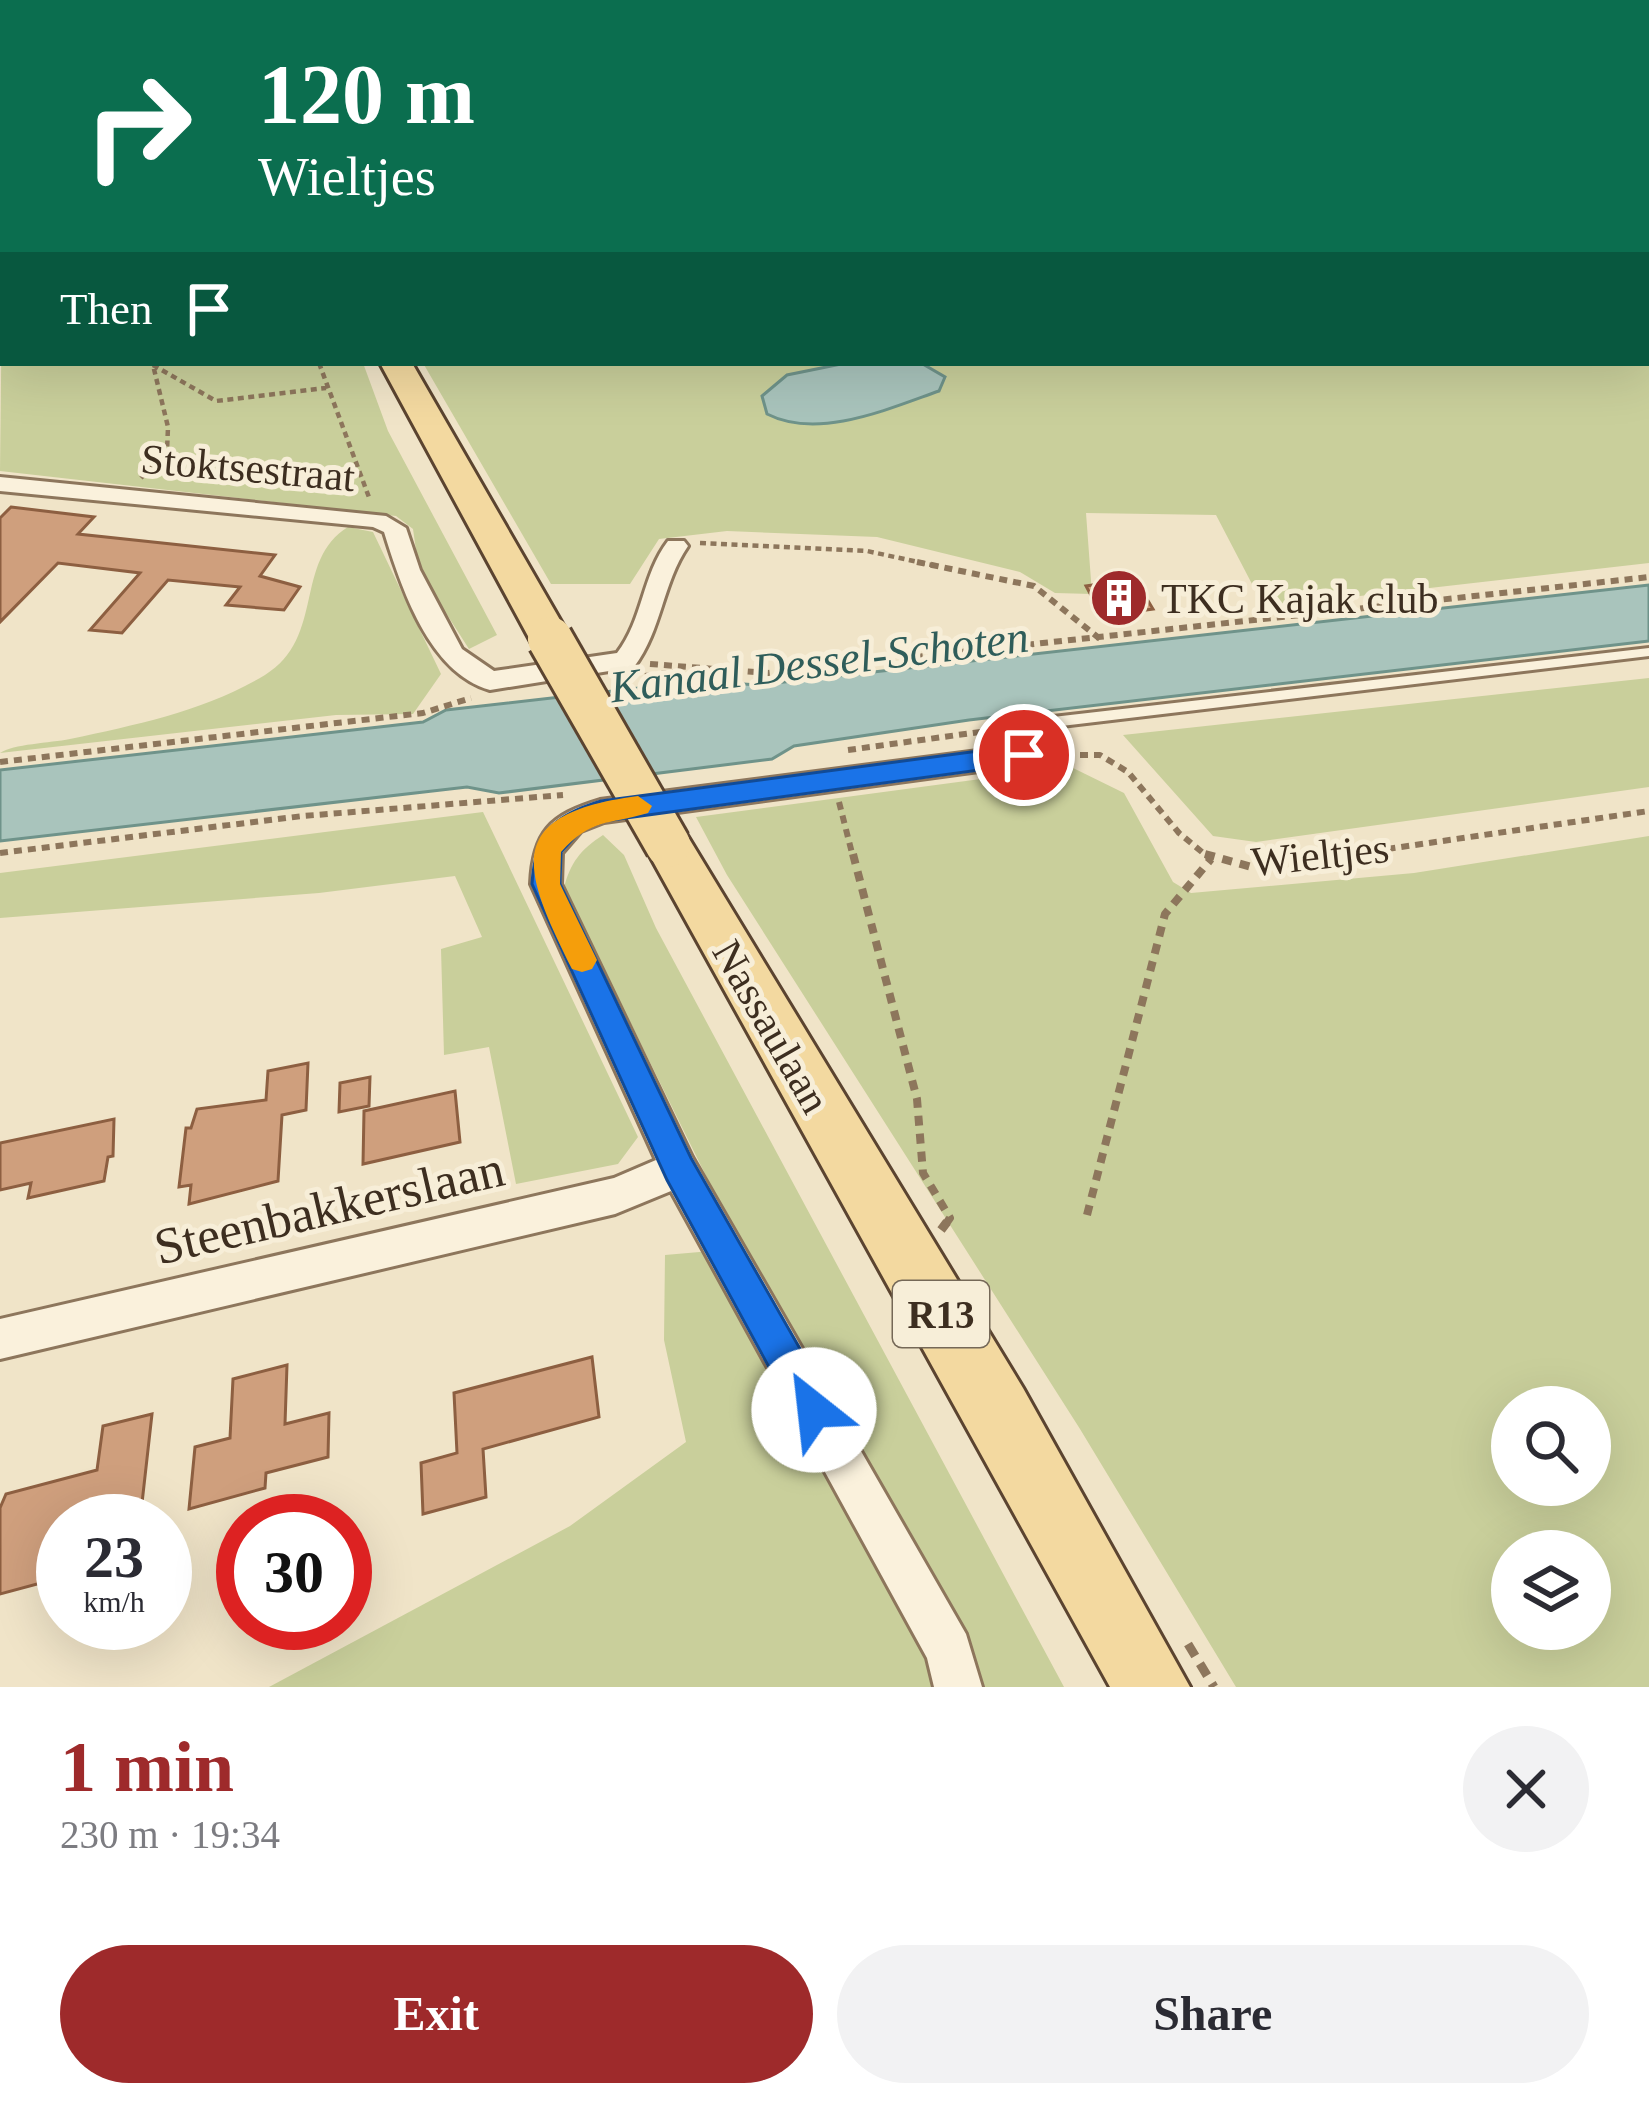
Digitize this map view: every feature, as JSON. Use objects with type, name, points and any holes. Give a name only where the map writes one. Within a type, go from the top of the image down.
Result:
[{"type":"main road","name":"Nassaulaan","points":[[398,366],[1152,1687]]},
{"type":"street","name":"Stoktsestraat","points":[[0,484],[378,521],[394,528],[408,570],[452,655],[490,681]]},
{"type":"street","points":[[490,681],[625,661],[639,646],[662,562],[676,546]]},
{"type":"street","points":[[958,1687],[951,1654],[679,1169],[546,884],[548,849],[571,823],[601,811],[1024,755]]},
{"type":"street","name":"Steenbakkerslaan","points":[[0,1339],[615,1196],[679,1169]]},
{"type":"lane","points":[[1053,722],[1649,652]]},
{"type":"path","points":[[119,496],[167,451],[168,427],[153,366]]},
{"type":"path","points":[[155,366],[216,401],[326,388]]},
{"type":"path","points":[[320,366],[378,521]]},
{"type":"path","points":[[676,546],[708,542],[867,551],[1034,586],[1100,639]]},
{"type":"path","points":[[625,661],[768,674],[1649,578]]},
{"type":"path","points":[[0,762],[423,713],[490,681]]},
{"type":"path","name":"Wieltjes","points":[[1024,755],[1100,755],[1128,772],[1179,832],[1211,859],[1255,868],[1649,811]]},
{"type":"path","points":[[833,780],[917,1099],[922,1173],[950,1218],[939,1233]]},
{"type":"path","points":[[0,853],[303,816],[556,795]]},
{"type":"path","points":[[1088,1215],[1165,914],[1211,859]]},
{"type":"green space","points":[[1,366],[364,366],[388,431],[497,635],[469,649],[419,571],[413,529],[396,516],[0,471]]},
{"type":"green space","points":[[425,366],[831,366],[787,375],[839,420],[939,391],[944,377],[926,366],[1649,366],[1649,563],[1264,607],[1216,515],[1086,513],[1092,594],[1055,593],[1020,572],[877,537],[727,531],[659,539],[630,584],[551,584]]},
{"type":"green space","points":[[348,527],[373,532],[441,674],[413,714],[336,715],[0,753],[170,715],[265,675],[296,641],[320,559]]},
{"type":"green space","points":[[1649,678],[1649,787],[1256,842],[1213,836],[1123,735]]},
{"type":"green space","points":[[1071,767],[1124,793],[1173,882],[1191,893],[1414,873],[1649,836],[1649,1687],[1236,1687],[1080,1429],[727,875],[696,817]]},
{"type":"green space","points":[[483,812],[638,1137],[618,1164],[516,1184],[489,1047],[444,1055],[441,949],[482,937],[455,876],[319,893],[0,918],[0,873]]},
{"type":"green space","points":[[603,835],[624,855],[656,928],[1064,1687],[978,1687],[709,1182],[564,888],[578,857]]},
{"type":"green space","points":[[711,1251],[929,1659],[933,1687],[269,1687],[338,1650],[372,1650],[372,1632],[570,1526],[686,1442],[664,1340],[665,1255]]},
{"type":"water","points":[[831,366],[926,366],[945,377],[939,391],[898,406],[853,419],[808,424],[767,414],[762,396],[787,375]]},
{"type":"water","points":[[1649,585],[1649,641],[969,720],[794,746],[772,759],[499,793],[467,787],[0,841],[0,770],[423,722],[446,710],[700,681],[758,685]]},
{"type":"building","points":[[11,507],[94,517],[78,534],[275,555],[260,576],[300,587],[284,610],[226,605],[240,587],[168,580],[122,633],[90,630],[140,573],[58,563],[0,622],[0,518]]},
{"type":"building","name":"TKC Kajak club","points":[[1135,579],[1153,609],[1102,616],[1086,586]]},
{"type":"building","points":[[308,1063],[306,1110],[282,1115],[278,1181],[189,1204],[191,1185],[179,1187],[186,1128],[191,1128],[197,1109],[266,1100],[268,1071]]},
{"type":"building","points":[[370,1077],[369,1106],[339,1112],[340,1083]]},
{"type":"building","points":[[455,1091],[460,1142],[363,1164],[364,1111]]},
{"type":"building","points":[[114,1119],[113,1156],[108,1157],[104,1181],[28,1198],[31,1183],[0,1190],[0,1143]]},
{"type":"building","points":[[592,1357],[599,1417],[483,1449],[486,1497],[423,1514],[421,1463],[457,1453],[454,1393]]},
{"type":"building","points":[[287,1365],[285,1424],[329,1413],[328,1457],[266,1473],[265,1488],[216,1494],[216,1502],[192,1508],[195,1447],[230,1438],[233,1379]]},
{"type":"building","points":[[152,1414],[143,1494],[36,1494],[36,1584],[0,1594],[0,1508],[6,1494],[97,1470],[103,1426]]},
{"type":"slow traffic","points":[[582,960],[546,884],[548,849],[571,823],[601,811],[638,806]]},
{"type":"place","name":"TKC Kajak club","points":[[1119,598]]},
{"type":"route","points":[[814,1410],[679,1169],[546,884],[548,849],[571,823],[601,811],[1024,755]]},
{"type":"water label","name":"Kanaal Dessel-Schoten","points":[[819,661]]}]
